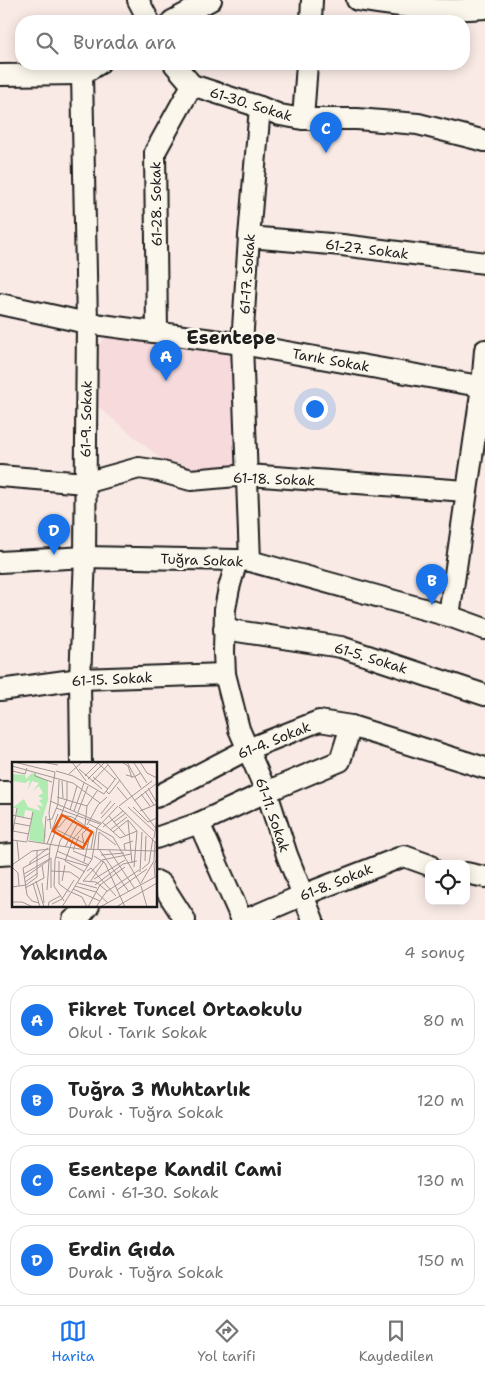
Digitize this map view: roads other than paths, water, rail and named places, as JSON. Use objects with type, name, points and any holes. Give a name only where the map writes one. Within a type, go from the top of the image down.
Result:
[{"type":"street","points":[[138,0],[146,15]]},
{"type":"street","points":[[183,15],[211,0]]},
{"type":"street","points":[[311,15],[312,0]]},
{"type":"street","points":[[358,0],[406,8],[476,6]]},
{"type":"street","points":[[0,74],[73,70]]},
{"type":"street","name":"61-9. Sokak","points":[[81,762],[80,679],[85,557],[91,70]]},
{"type":"street","name":"61-30. Sokak","points":[[179,70],[192,85],[280,115],[303,119],[357,118],[418,124],[485,141]]},
{"type":"street","points":[[303,119],[307,70]]},
{"type":"street","name":"61-28. Sokak","points":[[157,332],[155,152],[192,85]]},
{"type":"street","name":"61-17. Sokak","points":[[244,560],[248,475],[242,344],[260,107]]},
{"type":"street","name":"61-27. Sokak","points":[[249,237],[342,245],[485,263]]},
{"type":"street","name":"Tarık Sokak","points":[[0,304],[87,323],[242,344],[483,387]]},
{"type":"street","points":[[449,616],[466,491],[483,387],[485,350]]},
{"type":"street","name":"61-18. Sokak","points":[[85,483],[139,468],[159,471],[191,480],[248,475],[466,491]]},
{"type":"street","points":[[0,476],[85,483]]},
{"type":"street","name":"Tuğra Sokak","points":[[0,562],[85,557],[244,560],[449,616],[485,629]]},
{"type":"street","name":"61-11. Sokak","points":[[244,560],[229,588],[225,609],[225,674],[239,730],[266,792],[287,855],[314,920]]},
{"type":"street","name":"61-5. Sokak","points":[[224,629],[341,647],[485,695]]},
{"type":"street","name":"61-15. Sokak","points":[[0,690],[80,679],[225,674]]},
{"type":"street","name":"61-4. Sokak","points":[[158,795],[248,749],[319,721],[351,726],[485,768]]},
{"type":"street","points":[[158,837],[199,823],[340,761],[351,726]]},
{"type":"street","points":[[199,823],[243,920]]},
{"type":"street","name":"61-8. Sokak","points":[[243,920],[404,856],[425,864]]},
{"type":"street","points":[[470,874],[485,877]]},
{"type":"street","points":[[158,882],[162,884],[185,920]]},
{"type":"place","name":"Esentepe Kandil Cami","points":[[326,153]]},
{"type":"place","name":"Fikret Tuncel Ortaokulu","points":[[166,381]]},
{"type":"place","name":"Erdin Gıda","points":[[54,555]]},
{"type":"place","name":"Tuğra 3 Muhtarlık","points":[[432,605]]},
{"type":"district","name":"Esentepe","points":[[231,337]]}]
